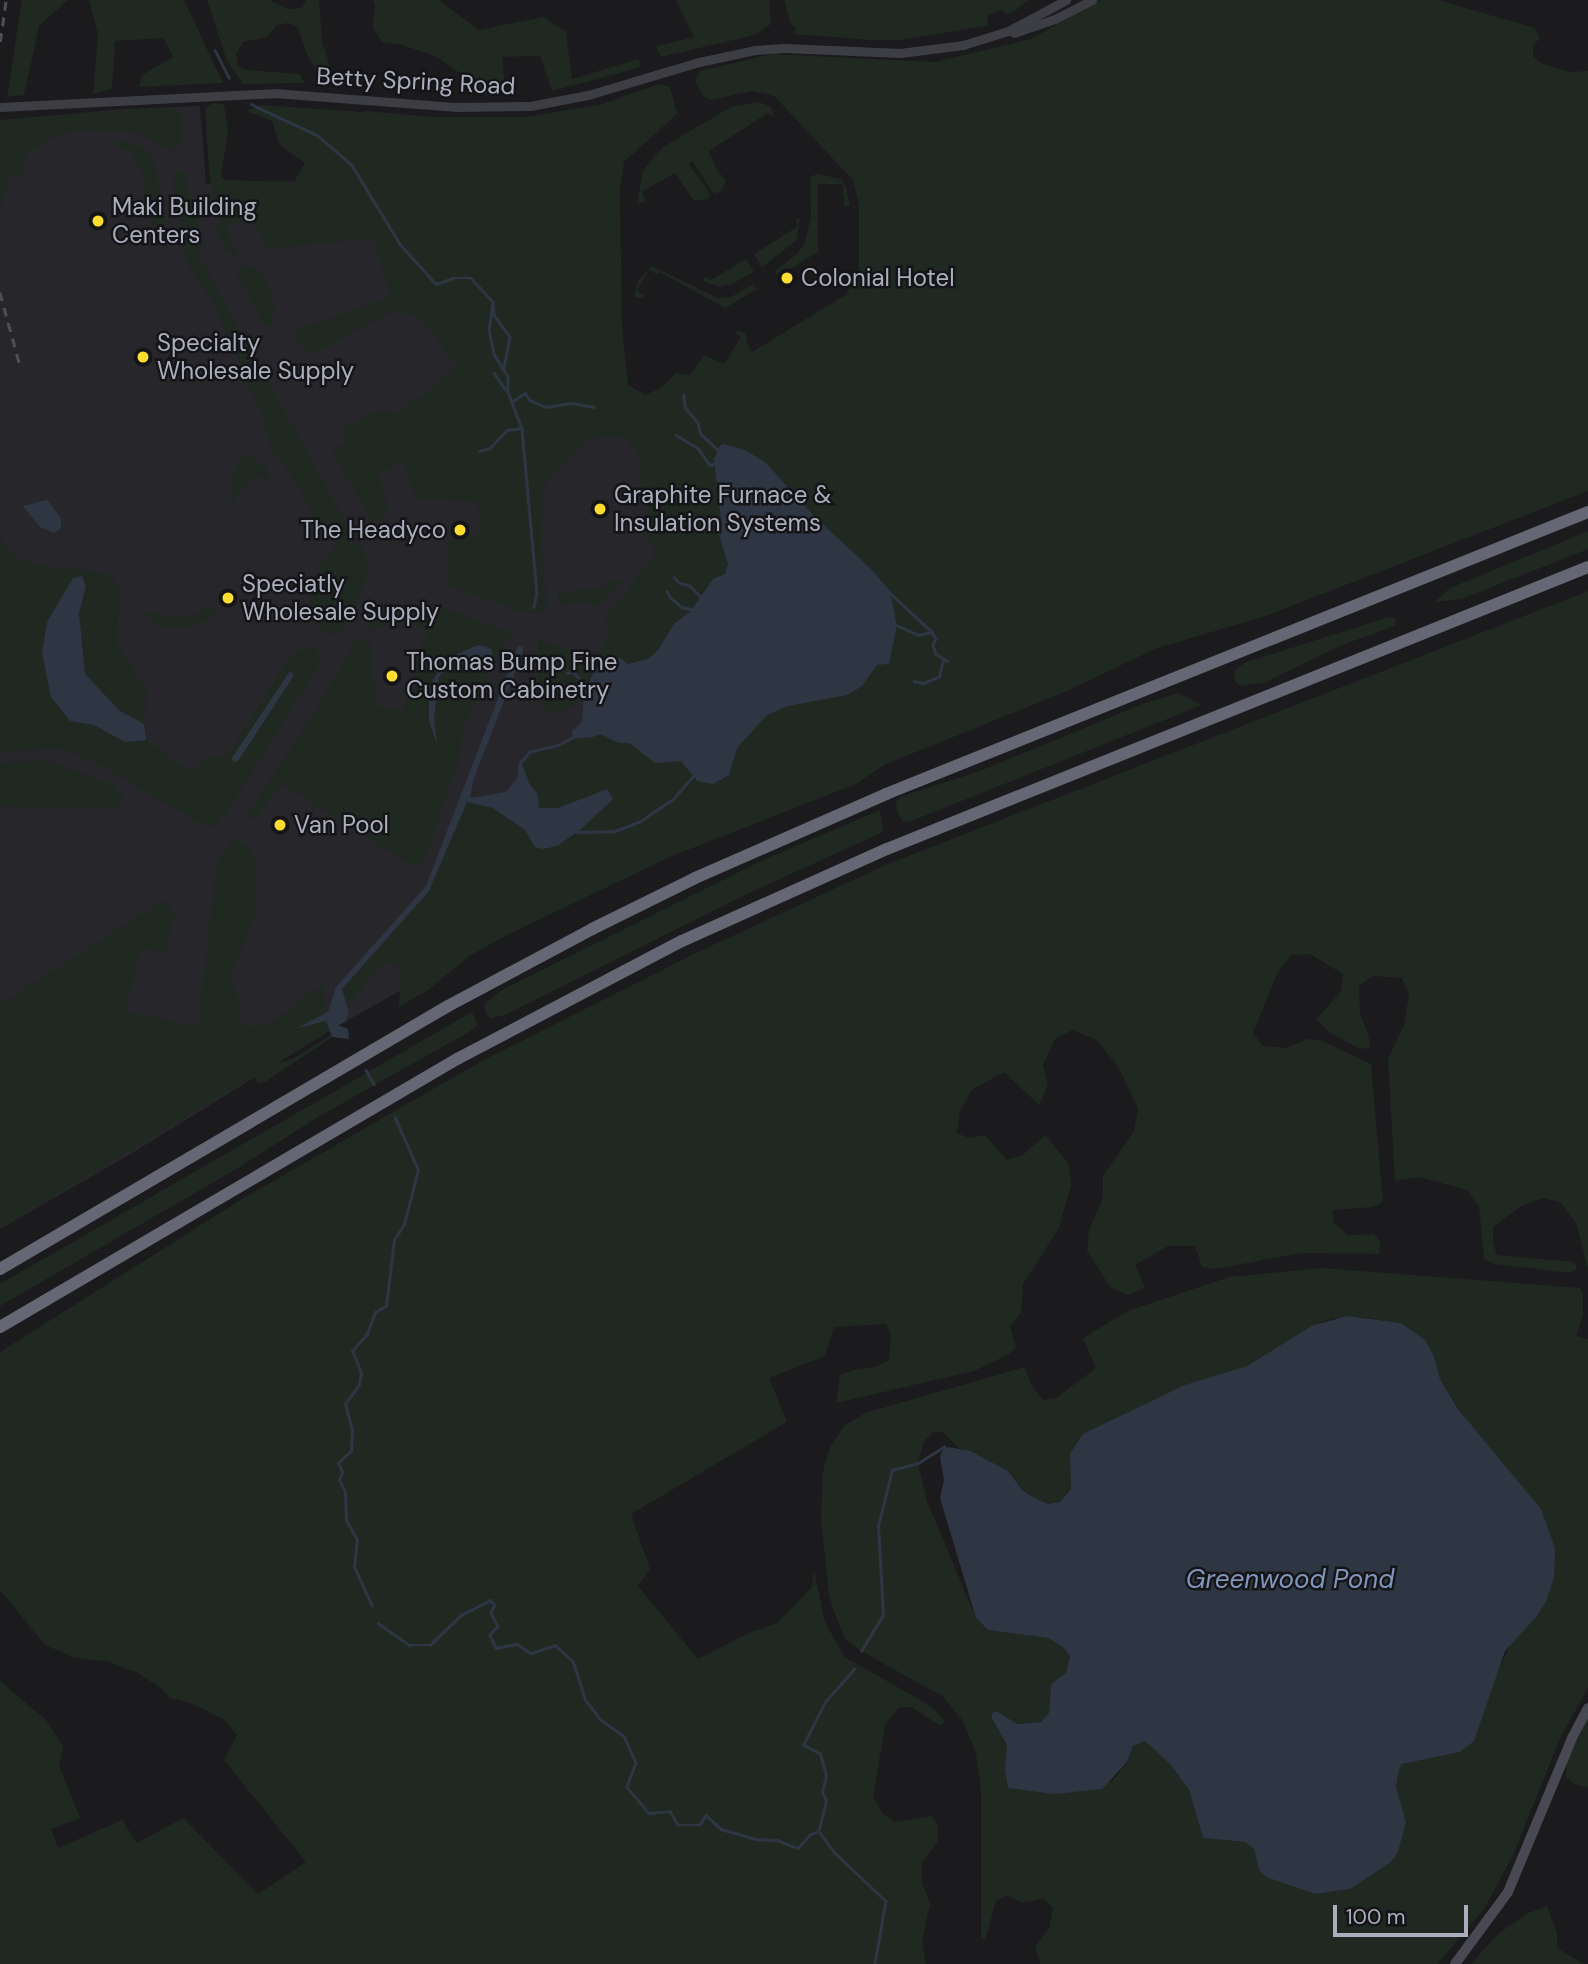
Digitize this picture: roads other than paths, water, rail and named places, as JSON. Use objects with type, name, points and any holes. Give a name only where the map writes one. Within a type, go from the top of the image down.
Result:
[{"type":"highway","points":[[0,1269],[436,1012],[541,955],[685,883],[886,794],[1588,512]]},
{"type":"highway","points":[[0,1327],[446,1065],[682,941],[887,849],[1588,568]]},
{"type":"main road","points":[[1455,1964],[1508,1892],[1572,1738],[1588,1708]]},
{"type":"street","name":"Betty Spring Road","points":[[989,38],[1029,22],[1066,0]]},
{"type":"street","name":"Betty Spring Road","points":[[0,107],[274,93],[457,107],[517,108],[580,97],[745,52],[785,48],[900,53],[942,49],[1043,25],[1091,0]]},
{"type":"water","points":[[724,444],[747,451],[766,463],[814,516],[872,570],[890,591],[897,626],[889,664],[877,665],[862,686],[847,695],[788,706],[767,715],[737,748],[729,775],[713,784],[697,781],[681,761],[655,763],[629,743],[619,743],[600,734],[573,739],[572,731],[582,722],[584,694],[594,671],[612,659],[620,658],[628,664],[648,659],[658,650],[674,624],[691,611],[713,579],[725,574],[728,564],[719,535],[721,519],[714,459],[720,446]]},
{"type":"water","points":[[47,500],[61,518],[61,528],[54,533],[40,527],[23,506]]},
{"type":"water","points":[[82,576],[86,586],[79,613],[85,674],[120,711],[144,724],[146,740],[125,742],[94,725],[70,721],[51,697],[42,653],[47,622],[73,578]]},
{"type":"water","points":[[478,645],[491,648],[494,661],[489,663],[482,658],[475,661],[469,658],[463,665],[452,662],[439,677],[434,719],[437,744],[429,721],[429,694],[434,678],[449,658]]},
{"type":"water","points":[[518,646],[523,647],[523,651],[473,781],[470,798],[506,792],[517,778],[520,759],[530,785],[537,793],[539,808],[558,808],[607,789],[613,799],[581,829],[557,846],[543,849],[535,847],[525,830],[493,808],[467,802],[429,891],[342,989],[349,1013],[345,1022],[338,1025],[348,1029],[349,1039],[332,1037],[326,1021],[297,1028],[328,1012],[336,987],[426,886]]},
{"type":"water","points":[[290,671],[294,675],[291,680],[238,761],[233,762],[232,758]]},
{"type":"water","name":"Greenwood Pond","points":[[1348,1316],[1401,1323],[1425,1340],[1434,1356],[1440,1379],[1458,1409],[1541,1509],[1555,1548],[1554,1578],[1546,1601],[1537,1616],[1505,1651],[1474,1741],[1460,1752],[1402,1764],[1396,1787],[1406,1822],[1398,1852],[1391,1862],[1350,1889],[1315,1894],[1266,1877],[1259,1870],[1254,1849],[1245,1842],[1203,1838],[1189,1790],[1171,1765],[1145,1741],[1133,1746],[1127,1762],[1102,1789],[1054,1794],[1008,1788],[1005,1769],[1007,1745],[992,1719],[992,1713],[996,1711],[1017,1724],[1041,1722],[1049,1713],[1051,1684],[1066,1673],[1070,1656],[1063,1647],[1048,1638],[988,1630],[976,1618],[940,1498],[944,1480],[940,1457],[942,1451],[948,1447],[970,1451],[1008,1471],[1022,1490],[1031,1496],[1048,1504],[1060,1502],[1071,1489],[1070,1454],[1083,1434],[1185,1385],[1247,1366],[1313,1325]]},
{"type":"waterway","points":[[215,50],[229,78]]},
{"type":"waterway","points":[[251,104],[317,135],[352,165],[400,244],[436,284],[453,278],[471,278],[493,302],[489,330],[494,354],[508,376],[508,392],[522,429],[537,593],[534,607]]},
{"type":"waterway","points":[[493,305],[494,315],[510,337],[504,367]]},
{"type":"waterway","points":[[494,373],[506,390]]},
{"type":"waterway","points":[[513,401],[525,393],[530,400],[546,407],[571,403],[594,407]]},
{"type":"waterway","points":[[684,395],[685,407],[698,423],[701,434],[719,451]]},
{"type":"waterway","points":[[479,451],[490,448],[507,430],[521,428]]},
{"type":"waterway","points":[[676,435],[699,449],[708,463],[715,463]]},
{"type":"waterway","points":[[674,577],[680,583],[689,585],[701,597]]},
{"type":"waterway","points":[[667,591],[682,607],[694,610]]},
{"type":"waterway","points":[[889,592],[932,632]]},
{"type":"waterway","points":[[896,625],[918,635],[932,632],[936,639],[933,645],[936,654],[947,661]]},
{"type":"waterway","points":[[914,681],[923,683],[939,677],[943,660]]},
{"type":"waterway","points":[[567,673],[573,671],[582,682],[591,685]]},
{"type":"waterway","points":[[521,762],[529,752],[558,745],[575,736]]},
{"type":"waterway","points":[[576,832],[615,831],[639,822],[673,799],[693,776]]},
{"type":"waterway","points":[[366,1070],[374,1084]]},
{"type":"waterway","points":[[372,1606],[354,1567],[357,1540],[346,1520],[345,1492],[339,1480],[342,1472],[338,1463],[351,1451],[352,1430],[345,1404],[359,1385],[361,1373],[352,1351],[367,1334],[375,1312],[386,1306],[394,1240],[404,1224],[418,1170],[395,1118]]},
{"type":"waterway","points":[[861,1651],[883,1615],[878,1526],[892,1470],[918,1463],[944,1447],[948,1451]]},
{"type":"waterway","points":[[378,1623],[410,1645],[430,1645],[461,1615],[490,1600],[495,1605],[491,1613],[498,1626],[490,1635],[496,1648],[517,1644],[531,1653],[555,1645],[573,1661],[585,1699],[601,1720],[624,1736],[636,1763],[627,1787],[649,1813],[670,1811],[678,1825],[699,1825],[706,1815],[721,1829],[756,1839],[777,1840],[798,1848],[810,1834],[819,1831],[834,1852],[886,1901],[875,1964]]},
{"type":"waterway","points":[[819,1829],[826,1801],[822,1792],[826,1776],[820,1754],[803,1745],[825,1702],[854,1669]]},
{"type":"railway","points":[[0,42],[6,0]]},
{"type":"railway","points":[[0,292],[20,365]]},
{"type":"place","name":"Maki Building Centers","points":[[98,221]]},
{"type":"place","name":"Colonial Hotel","points":[[787,278]]},
{"type":"place","name":"Specialty Wholesale Supply","points":[[143,357]]},
{"type":"place","name":"Graphite Furnace & Insulation Systems","points":[[600,509]]},
{"type":"place","name":"The Headyco","points":[[460,530]]},
{"type":"place","name":"Speciatly Wholesale Supply","points":[[228,598]]},
{"type":"place","name":"Thomas Bump Fine Custom Cabinetry","points":[[392,676]]},
{"type":"place","name":"Van Pool","points":[[280,825]]}]
